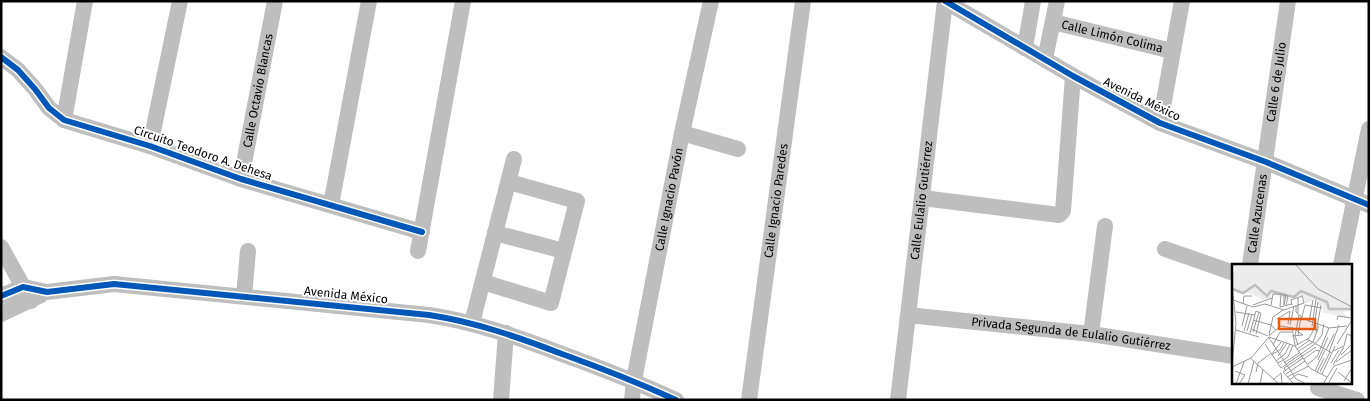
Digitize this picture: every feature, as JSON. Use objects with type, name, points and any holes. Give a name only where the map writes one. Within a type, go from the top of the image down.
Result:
[{"type":"street","points":[[64,120],[85,1]]},
{"type":"street","points":[[150,146],[180,1]]},
{"type":"street","name":"Calle Octavio Blancas","points":[[241,179],[275,1]]},
{"type":"street","points":[[331,205],[369,1]]},
{"type":"street","points":[[418,251],[463,1]]},
{"type":"street","name":"Calle Ignacio Pavón","points":[[632,400],[634,380],[682,133],[711,1]]},
{"type":"street","name":"Calle Ignacio Paredes","points":[[749,400],[803,1]]},
{"type":"street","name":"Avenida México","points":[[945,1],[1073,76],[1160,123],[1266,162],[1362,202]]},
{"type":"street","name":"Calle Eulalio Gutiérrez","points":[[898,400],[945,1]]},
{"type":"street","points":[[1025,48],[1033,1]]},
{"type":"street","points":[[1045,59],[1057,1]]},
{"type":"street","points":[[1160,123],[1182,1]]},
{"type":"street","name":"Calle 6 de Julio","points":[[1266,162],[1288,1]]},
{"type":"street","name":"Calle Limón Colima","points":[[1053,22],[1172,51]]},
{"type":"street","name":"Circuito Teodoro A. Dehesa","points":[[1,57],[18,70],[49,108],[64,120],[150,146],[241,179],[422,232]]},
{"type":"street","points":[[922,198],[1060,215],[1063,211],[1073,76]]},
{"type":"street","points":[[1341,264],[1362,202],[1369,129]]},
{"type":"street","points":[[682,133],[738,149]]},
{"type":"street","points":[[472,323],[514,159]]},
{"type":"street","name":"Calle Azucenas","points":[[1250,264],[1266,162]]},
{"type":"street","points":[[482,282],[551,303],[577,201],[509,182]]},
{"type":"street","points":[[1091,334],[1105,226]]},
{"type":"street","points":[[495,233],[564,251]]},
{"type":"street","points":[[1,247],[27,294]]},
{"type":"street","points":[[1165,249],[1232,272]]},
{"type":"street","points":[[244,296],[248,251]]},
{"type":"street","name":"Avenida México","points":[[27,294],[114,284],[429,315],[472,323],[506,333],[634,380],[676,400]]},
{"type":"street","points":[[1,296],[27,294]]},
{"type":"street","points":[[1,314],[27,294]]},
{"type":"street","name":"Privada Segunda de Eulalio Gutiérrez","points":[[908,315],[1091,334],[1232,356]]},
{"type":"street","points":[[501,400],[506,333]]},
{"type":"street","points":[[1318,390],[1357,400]]},
{"type":"cycle path","points":[[945,1],[1073,76],[1160,123],[1266,162],[1369,205]]},
{"type":"cycle path","points":[[1,57],[18,70],[49,108],[64,120],[150,146],[241,179],[422,232]]},
{"type":"cycle path","points":[[1,296],[23,287],[47,292],[114,284],[429,315],[480,326],[513,336],[605,370],[676,400]]}]
